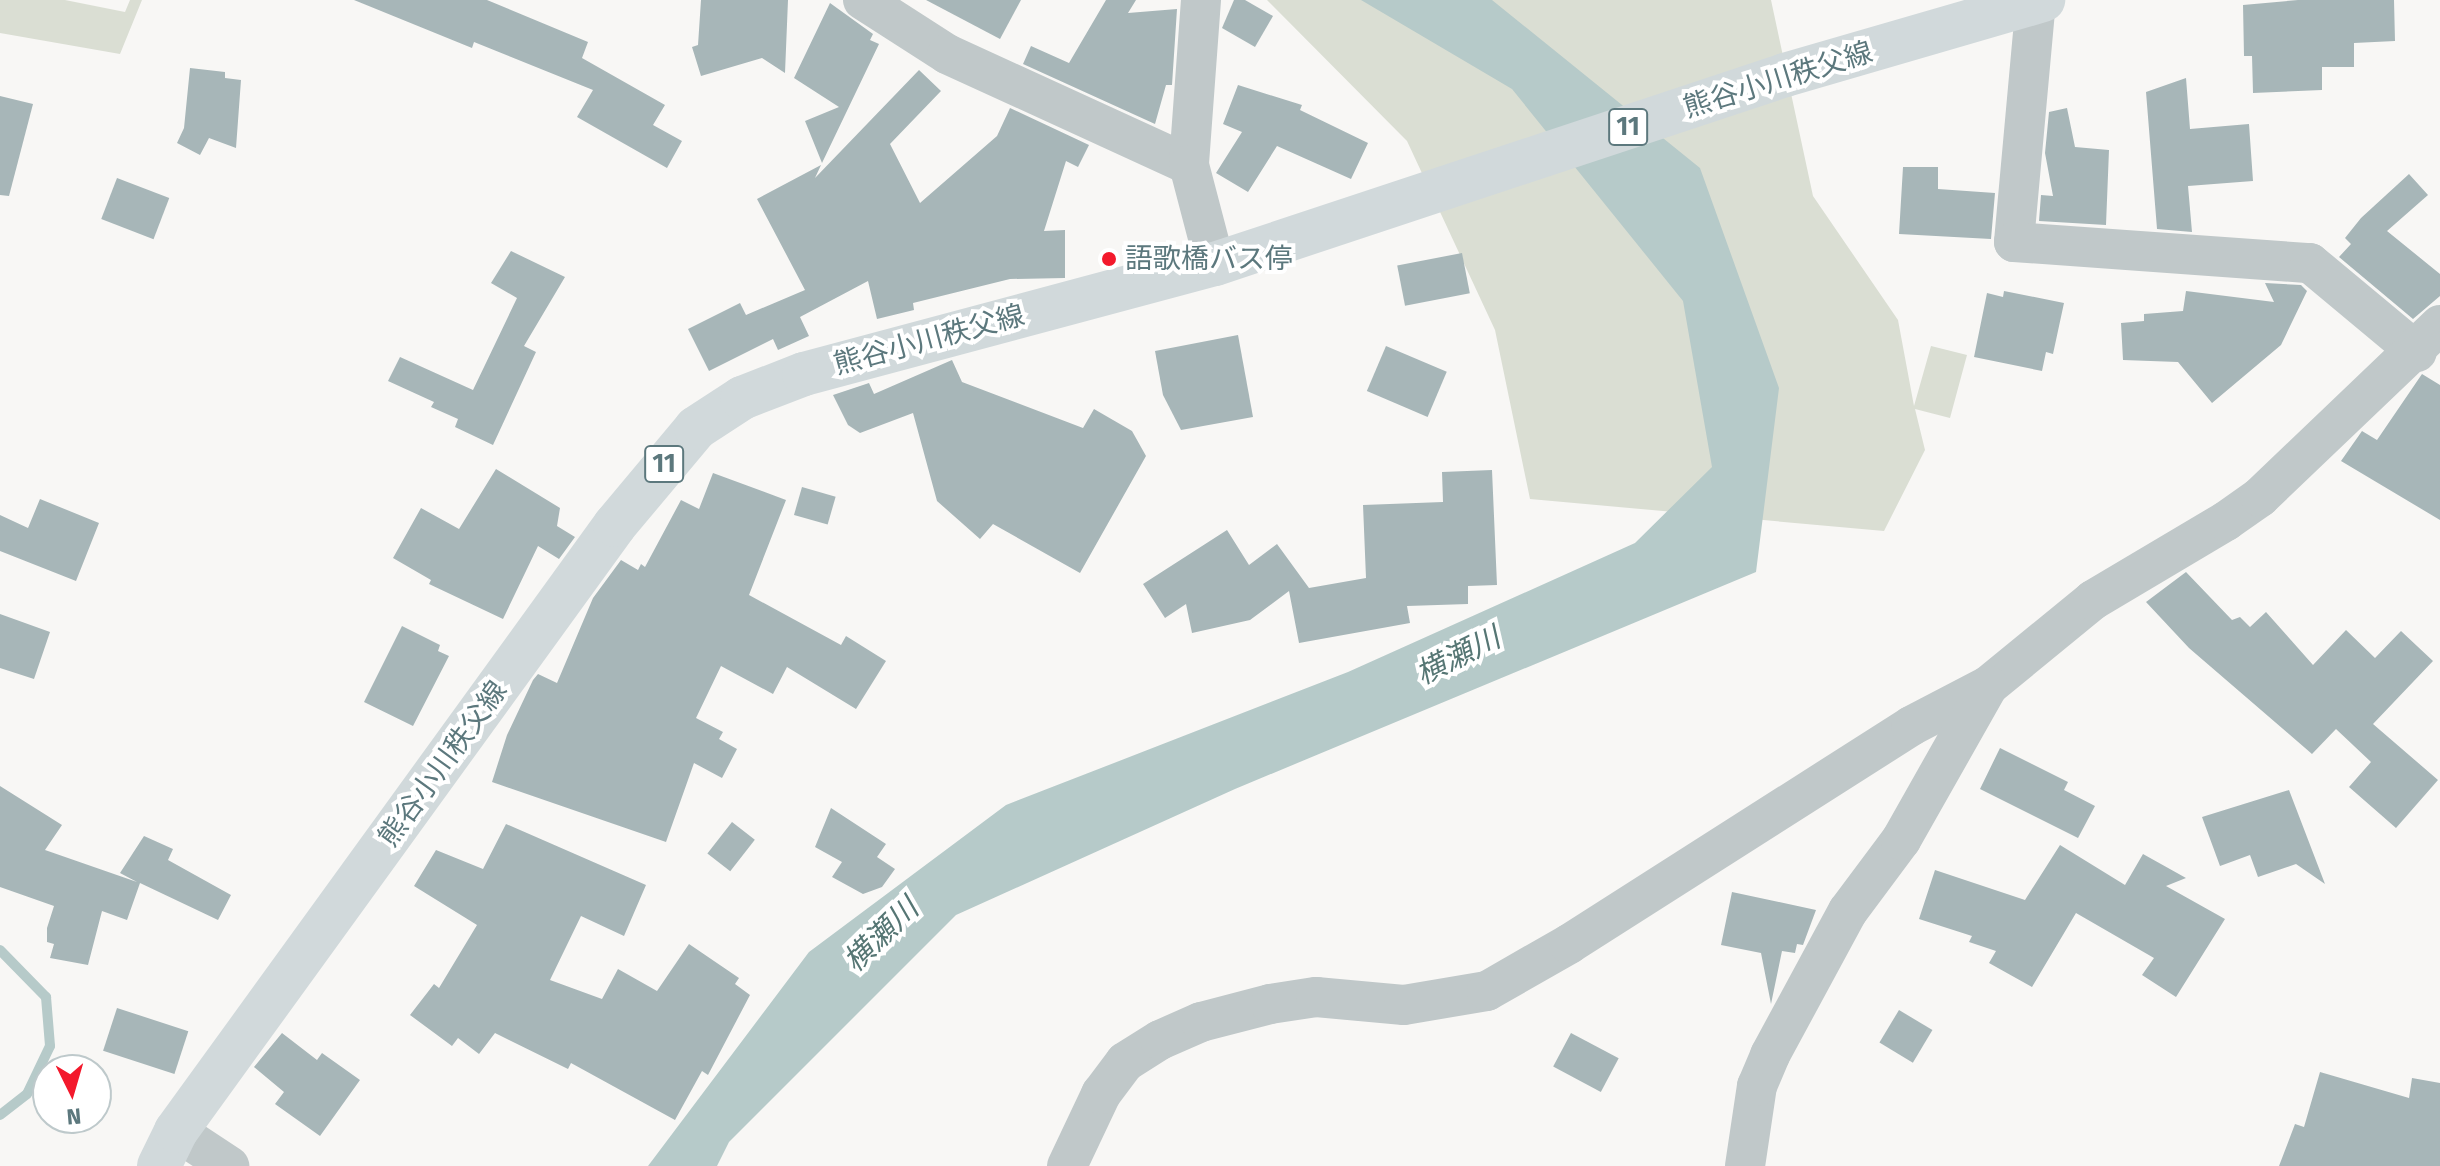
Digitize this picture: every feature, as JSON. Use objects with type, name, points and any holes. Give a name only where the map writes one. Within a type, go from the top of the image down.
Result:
[{"type":"main road","name":"熊谷小川秩父線","points":[[168,1148],[615,525],[696,428],[742,398],[804,374],[1215,264],[1785,75],[2039,1]]},
{"type":"street","points":[[863,0],[947,54],[1189,165]]},
{"type":"street","points":[[1201,0],[1189,165],[1215,264]]},
{"type":"street","points":[[1067,1166],[1101,1094],[1125,1062],[1160,1040],[1201,1022],[1270,1004],[1316,997],[1404,1005],[1487,991],[1675,879],[1911,726],[1988,686],[2093,600],[2197,541],[2260,497],[2428,338],[2310,263],[2014,242],[2039,1]]},
{"type":"street","points":[[1745,1166],[1757,1086],[1770,1055],[1848,911],[1901,840],[1988,686]]},
{"type":"street","points":[[168,1148],[229,1166]]},
{"type":"shaded area","points":[[0,0],[65,0],[125,12],[130,0],[142,0],[120,54],[0,33]]},
{"type":"shaded area","points":[[1267,0],[1771,0],[1813,196],[1898,320],[1914,406],[1931,346],[1967,355],[1950,418],[1915,409],[1925,450],[1884,531],[1530,499],[1495,330],[1407,141]]},
{"type":"water","name":"横瀬川","points":[[1361,0],[1492,0],[1700,168],[1779,388],[1756,572],[1235,789],[956,915],[729,1142],[717,1166],[648,1166],[809,952],[1006,805],[1348,672],[1635,543],[1712,467],[1683,301],[1512,89]]},
{"type":"building","points":[[354,0],[487,0],[588,42],[582,58],[665,105],[653,125],[682,141],[667,168],[577,117],[593,90],[474,42],[472,48]]},
{"type":"building","points":[[701,0],[788,0],[785,73],[762,58],[701,76],[692,47],[698,45]]},
{"type":"building","points":[[926,0],[1021,0],[1000,39]]},
{"type":"building","points":[[1106,0],[1136,0],[1128,13],[1177,9],[1172,85],[1166,85],[1155,124],[1023,64],[1031,46],[1069,63]]},
{"type":"building","points":[[1234,0],[1245,0],[1273,16],[1255,47],[1222,28]]},
{"type":"building","points":[[2298,0],[2394,0],[2395,41],[2354,43],[2354,67],[2322,67],[2322,90],[2253,93],[2252,56],[2244,56],[2243,5]]},
{"type":"building","points":[[830,3],[873,34],[870,40],[879,44],[822,163],[805,121],[839,107],[794,78]]},
{"type":"building","points":[[190,68],[225,72],[225,78],[241,80],[236,148],[209,138],[200,155],[177,143],[184,128]]},
{"type":"building","points":[[919,70],[941,91],[890,144],[920,203],[997,136],[1010,108],[1089,145],[1078,167],[1066,161],[1044,231],[1065,230],[1065,278],[1010,279],[913,303],[914,310],[877,319],[868,281],[800,317],[809,336],[778,350],[773,339],[709,371],[688,329],[740,303],[746,315],[805,290],[757,199],[821,165],[815,178]]},
{"type":"building","points":[[2186,78],[2190,129],[2249,124],[2253,181],[2188,186],[2192,232],[2157,229],[2146,92]]},
{"type":"building","points":[[1238,85],[1302,105],[1300,110],[1368,143],[1351,179],[1277,146],[1248,192],[1216,173],[1242,132],[1223,124]]},
{"type":"building","points":[[0,96],[33,104],[9,196],[0,195]]},
{"type":"building","points":[[2067,108],[2075,147],[2109,150],[2106,225],[2039,221],[2041,195],[2053,196],[2045,153],[2049,112]]},
{"type":"building","points":[[1903,167],[1938,167],[1938,189],[1995,193],[1991,239],[1899,234]]},
{"type":"building","points":[[2409,174],[2428,195],[2387,231],[2440,274],[2440,296],[2413,319],[2339,257],[2351,244],[2345,238],[2361,218]]},
{"type":"building","points":[[117,178],[169,198],[154,239],[101,219]]},
{"type":"building","points":[[511,251],[565,277],[524,346],[536,352],[493,445],[455,427],[458,419],[431,407],[434,402],[388,381],[400,357],[473,390],[517,298],[491,283]]},
{"type":"building","points":[[1462,253],[1470,293],[1405,306],[1397,266]]},
{"type":"building","points":[[2265,283],[2301,285],[2307,291],[2281,345],[2212,403],[2178,362],[2123,360],[2121,323],[2144,321],[2144,314],[2183,311],[2186,291],[2274,302]]},
{"type":"building","points":[[2004,291],[2064,303],[2053,354],[2046,352],[2042,371],[1974,357],[1987,293],[2003,297]]},
{"type":"building","points":[[1238,335],[1253,417],[1181,430],[1163,395],[1155,351]]},
{"type":"building","points":[[1386,346],[1447,372],[1428,417],[1367,391]]},
{"type":"building","points":[[952,360],[962,382],[1083,428],[1094,409],[1132,431],[1146,456],[1080,573],[993,524],[980,539],[937,501],[913,413],[860,433],[848,425],[833,395],[869,383],[874,394]]},
{"type":"building","points":[[2422,374],[2440,385],[2440,520],[2341,461],[2362,431],[2377,440]]},
{"type":"building","points":[[496,469],[560,508],[557,526],[575,537],[559,559],[538,546],[503,619],[429,584],[431,580],[393,558],[421,508],[459,529]]},
{"type":"building","points":[[1492,470],[1497,585],[1468,586],[1468,604],[1407,606],[1410,623],[1299,643],[1289,591],[1250,620],[1192,633],[1186,604],[1165,618],[1143,584],[1227,530],[1249,565],[1277,544],[1309,588],[1366,578],[1363,505],[1443,502],[1442,472]]},
{"type":"building","points":[[713,473],[786,500],[749,595],[841,645],[846,636],[886,661],[856,709],[787,667],[773,694],[721,666],[696,718],[723,732],[719,739],[737,749],[722,778],[694,763],[666,842],[492,782],[507,735],[533,680],[538,674],[557,683],[593,598],[621,560],[638,570],[641,564],[645,567],[681,500],[699,509]]},
{"type":"building","points":[[802,487],[836,497],[828,525],[794,515]]},
{"type":"building","points":[[40,499],[99,523],[76,581],[0,551],[0,515],[28,528]]},
{"type":"building","points":[[2186,572],[2232,620],[2240,617],[2250,627],[2266,612],[2313,665],[2346,630],[2375,658],[2401,631],[2433,661],[2373,724],[2438,780],[2396,828],[2349,787],[2371,762],[2336,729],[2312,754],[2189,648],[2146,602]]},
{"type":"building","points":[[0,614],[50,632],[34,679],[0,668]]},
{"type":"building","points":[[402,626],[440,645],[438,651],[449,656],[413,726],[364,702]]},
{"type":"building","points":[[2000,748],[2068,782],[2064,790],[2095,806],[2078,838],[1980,789]]},
{"type":"building","points":[[0,786],[62,825],[45,850],[137,882],[120,873],[144,836],[173,849],[168,860],[231,895],[218,920],[140,883],[127,920],[102,911],[88,965],[50,958],[54,944],[47,942],[47,928],[54,906],[0,887]]},
{"type":"building","points":[[2289,790],[2325,884],[2296,864],[2258,877],[2250,855],[2220,866],[2202,817]]},
{"type":"building","points":[[831,808],[886,844],[877,857],[895,869],[882,887],[863,894],[832,877],[842,862],[815,847]]},
{"type":"building","points":[[732,822],[755,840],[730,871],[707,854]]},
{"type":"building","points":[[506,824],[646,885],[624,936],[581,916],[550,980],[602,999],[618,969],[657,991],[689,944],[739,978],[735,984],[750,995],[708,1075],[702,1071],[675,1120],[571,1063],[568,1069],[495,1033],[479,1054],[458,1038],[452,1046],[410,1015],[434,984],[439,988],[477,925],[414,886],[436,850],[483,869]]},
{"type":"building","points":[[2060,845],[2125,885],[2143,854],[2186,878],[2166,886],[2225,919],[2176,997],[2142,975],[2154,958],[2076,913],[2032,987],[1989,963],[1996,951],[1969,942],[1972,936],[1919,919],[1935,870],[2025,900]]},
{"type":"building","points":[[1732,892],[1816,910],[1803,945],[1797,944],[1795,953],[1782,951],[1771,1004],[1761,953],[1721,945]]},
{"type":"building","points":[[117,1008],[188,1031],[174,1074],[103,1051]]},
{"type":"building","points":[[1899,1010],[1932,1030],[1913,1063],[1879,1043]]},
{"type":"building","points":[[282,1033],[317,1060],[322,1053],[360,1080],[320,1136],[275,1104],[284,1092],[254,1067]]},
{"type":"building","points":[[1571,1033],[1619,1058],[1601,1092],[1553,1067]]},
{"type":"building","points":[[2320,1072],[2409,1098],[2412,1078],[2440,1083],[2440,1166],[2279,1166],[2295,1124],[2304,1127]]},
{"type":"waterway","points":[[0,950],[46,997],[50,1046],[27,1094],[0,1115]]},
{"type":"place","name":"語歌橋バス停","points":[[1109,259]]}]
